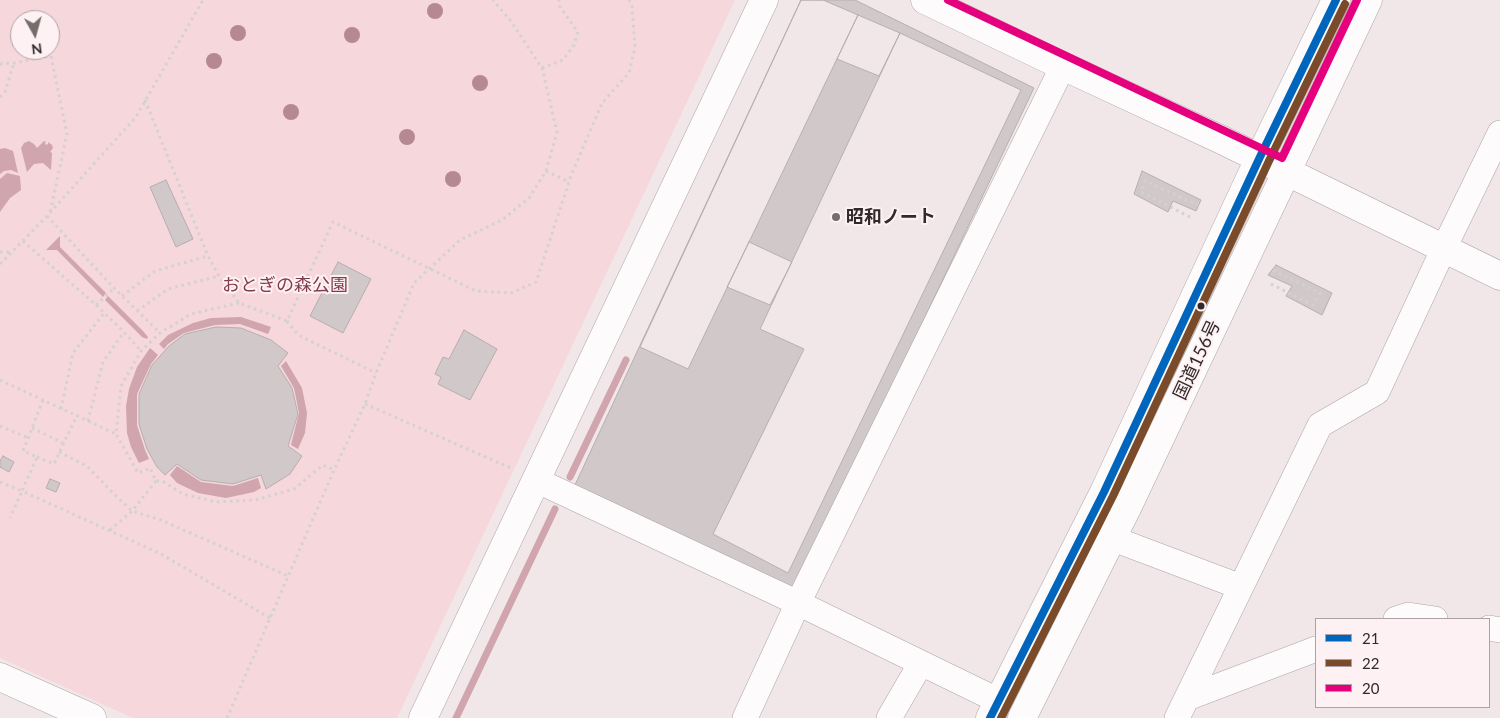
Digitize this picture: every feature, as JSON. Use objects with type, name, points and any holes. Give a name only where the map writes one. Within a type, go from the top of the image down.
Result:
[{"type":"main road","points":[[423,718],[764,0]]},
{"type":"main road","points":[[925,0],[1287,171],[1500,276]]},
{"type":"main road","name":"国道156号","points":[[995,709],[1104,492],[1259,159],[1336,0]]},
{"type":"main road","name":"国道156号","points":[[1024,718],[1368,0]]},
{"type":"main road","points":[[0,677],[92,718]]},
{"type":"street","points":[[745,718],[798,603],[1063,66]]},
{"type":"street","points":[[1182,708],[1320,425],[1377,392],[1500,134]]},
{"type":"street","points":[[536,480],[921,663],[995,709]]},
{"type":"street","points":[[1111,538],[1241,587]]},
{"type":"street","points":[[1399,618],[1408,615],[1428,618]]},
{"type":"street","points":[[1182,708],[1315,649]]},
{"type":"street","points":[[889,718],[921,663]]},
{"type":"path","points":[[0,264],[49,215],[136,117],[203,0]]},
{"type":"path","points":[[227,718],[364,404],[414,283],[460,240],[502,220],[529,198],[546,171],[558,132],[542,68],[510,20],[493,0]]},
{"type":"path","points":[[542,68],[563,60],[574,45],[578,32],[560,7],[559,0]]},
{"type":"path","points":[[287,321],[333,222],[476,291],[511,293],[536,282],[569,182],[602,103],[629,73],[635,47],[632,6],[628,0]]},
{"type":"path","points":[[0,64],[51,56],[67,134],[49,215]]},
{"type":"path","points":[[0,97],[4,92],[14,63]]},
{"type":"path","points":[[145,100],[208,256],[219,276],[239,303],[287,321],[298,335],[376,373]]},
{"type":"path","points":[[546,171],[569,182]]},
{"type":"path","points":[[1190,217],[1141,192],[1145,181],[1198,205]]},
{"type":"path","points":[[49,215],[159,335]]},
{"type":"path","points":[[23,241],[104,313],[141,351]]},
{"type":"path","points":[[0,252],[12,252]]},
{"type":"path","points":[[122,296],[155,271],[208,256]]},
{"type":"path","points":[[1271,284],[1314,305],[1320,293],[1272,270]]},
{"type":"path","points":[[137,311],[168,289],[219,276]]},
{"type":"path","points":[[96,306],[114,288]]},
{"type":"path","points":[[116,434],[120,386],[141,351],[159,335],[190,314],[239,303]]},
{"type":"path","points":[[61,409],[73,353],[104,313]]},
{"type":"path","points":[[88,420],[103,362],[124,332]]},
{"type":"path","points":[[0,380],[116,434],[138,473],[150,468],[156,481]]},
{"type":"path","points":[[43,400],[23,451],[54,464],[77,416]]},
{"type":"path","points":[[364,404],[536,480]]},
{"type":"path","points":[[0,426],[28,438]]},
{"type":"path","points":[[32,428],[63,443]]},
{"type":"path","points":[[59,452],[87,466],[132,511],[161,520],[288,576]]},
{"type":"path","points":[[10,518],[37,457]]},
{"type":"path","points":[[156,481],[162,481],[182,494],[216,502],[255,500],[294,489],[322,465],[334,470]]},
{"type":"path","points":[[110,530],[132,511],[156,481]]},
{"type":"path","points":[[0,482],[161,554],[270,618]]},
{"type":"green space","name":"おとぎの森公園","points":[[0,0],[735,0],[397,718],[133,718],[0,658]]},
{"type":"shaded area","points":[[29,141],[37,148],[44,141],[46,145],[48,142],[52,145],[53,148],[50,152],[52,153],[51,170],[43,163],[34,164],[27,172],[21,148],[24,143]]},
{"type":"shaded area","points":[[5,148],[13,151],[18,173],[11,170],[0,174],[0,149]]},
{"type":"shaded area","points":[[7,173],[20,176],[21,190],[10,198],[0,212],[0,179]]},
{"type":"shaded area","points":[[60,236],[60,247],[106,293],[103,297],[57,250],[46,250]]},
{"type":"shaded area","points":[[108,296],[142,330],[148,337],[147,339],[142,337],[105,300]]},
{"type":"shaded area","points":[[241,317],[271,327],[268,334],[240,324],[215,325],[184,333],[164,349],[159,344],[168,335],[193,323],[211,318]]},
{"type":"shaded area","points":[[150,348],[158,355],[151,364],[137,394],[137,425],[149,459],[139,463],[127,433],[126,406],[129,389],[137,367]]},
{"type":"shaded area","points":[[286,361],[302,388],[307,413],[305,433],[298,449],[291,445],[299,413],[294,388],[281,366]]},
{"type":"shaded area","points":[[177,466],[201,482],[233,486],[258,478],[261,488],[254,492],[226,498],[198,493],[177,483],[170,475]]},
{"type":"building","name":"昭和ノート","points":[[801,0],[855,0],[1034,88],[798,584],[791,590],[574,487]]},
{"type":"building","points":[[801,0],[823,0],[858,15],[688,369],[640,347]]},
{"type":"building","points":[[858,15],[900,33],[879,76],[837,59]]},
{"type":"building","points":[[900,33],[1021,90],[788,573],[713,534],[804,349],[760,329]]},
{"type":"building","points":[[1142,171],[1201,200],[1196,211],[1173,201],[1168,212],[1134,194]]},
{"type":"building","points":[[166,180],[193,239],[176,247],[150,187]]},
{"type":"building","points":[[749,242],[792,262],[770,305],[727,287]]},
{"type":"building","points":[[338,262],[371,279],[343,333],[310,316]]},
{"type":"building","points":[[1276,265],[1332,293],[1322,315],[1286,296],[1292,286],[1268,275]]},
{"type":"building","points":[[216,327],[241,328],[271,340],[288,353],[278,366],[292,388],[298,414],[288,446],[302,456],[290,474],[266,489],[261,475],[233,484],[201,480],[177,464],[165,475],[157,467],[147,449],[139,424],[139,394],[152,365],[169,346],[185,334]]},
{"type":"building","points":[[464,330],[497,349],[470,400],[438,384],[441,377],[435,374],[443,357],[449,359]]},
{"type":"building","points":[[3,456],[14,462],[9,472],[0,467],[0,461]]},
{"type":"building","points":[[50,479],[60,483],[56,492],[46,488]]},
{"type":"waterway","points":[[570,477],[626,360]]},
{"type":"waterway","points":[[456,718],[555,509]]},
{"type":"transit line","name":"20","points":[[948,0],[1282,158],[1357,0]]},
{"type":"transit line","name":"21","points":[[990,718],[1104,492],[1259,159],[1336,0]]},
{"type":"transit line","name":"22","points":[[1001,718],[1113,496],[1268,163],[1345,4]]},
{"type":"place","name":"昭和ノート","points":[[836,217]]}]
